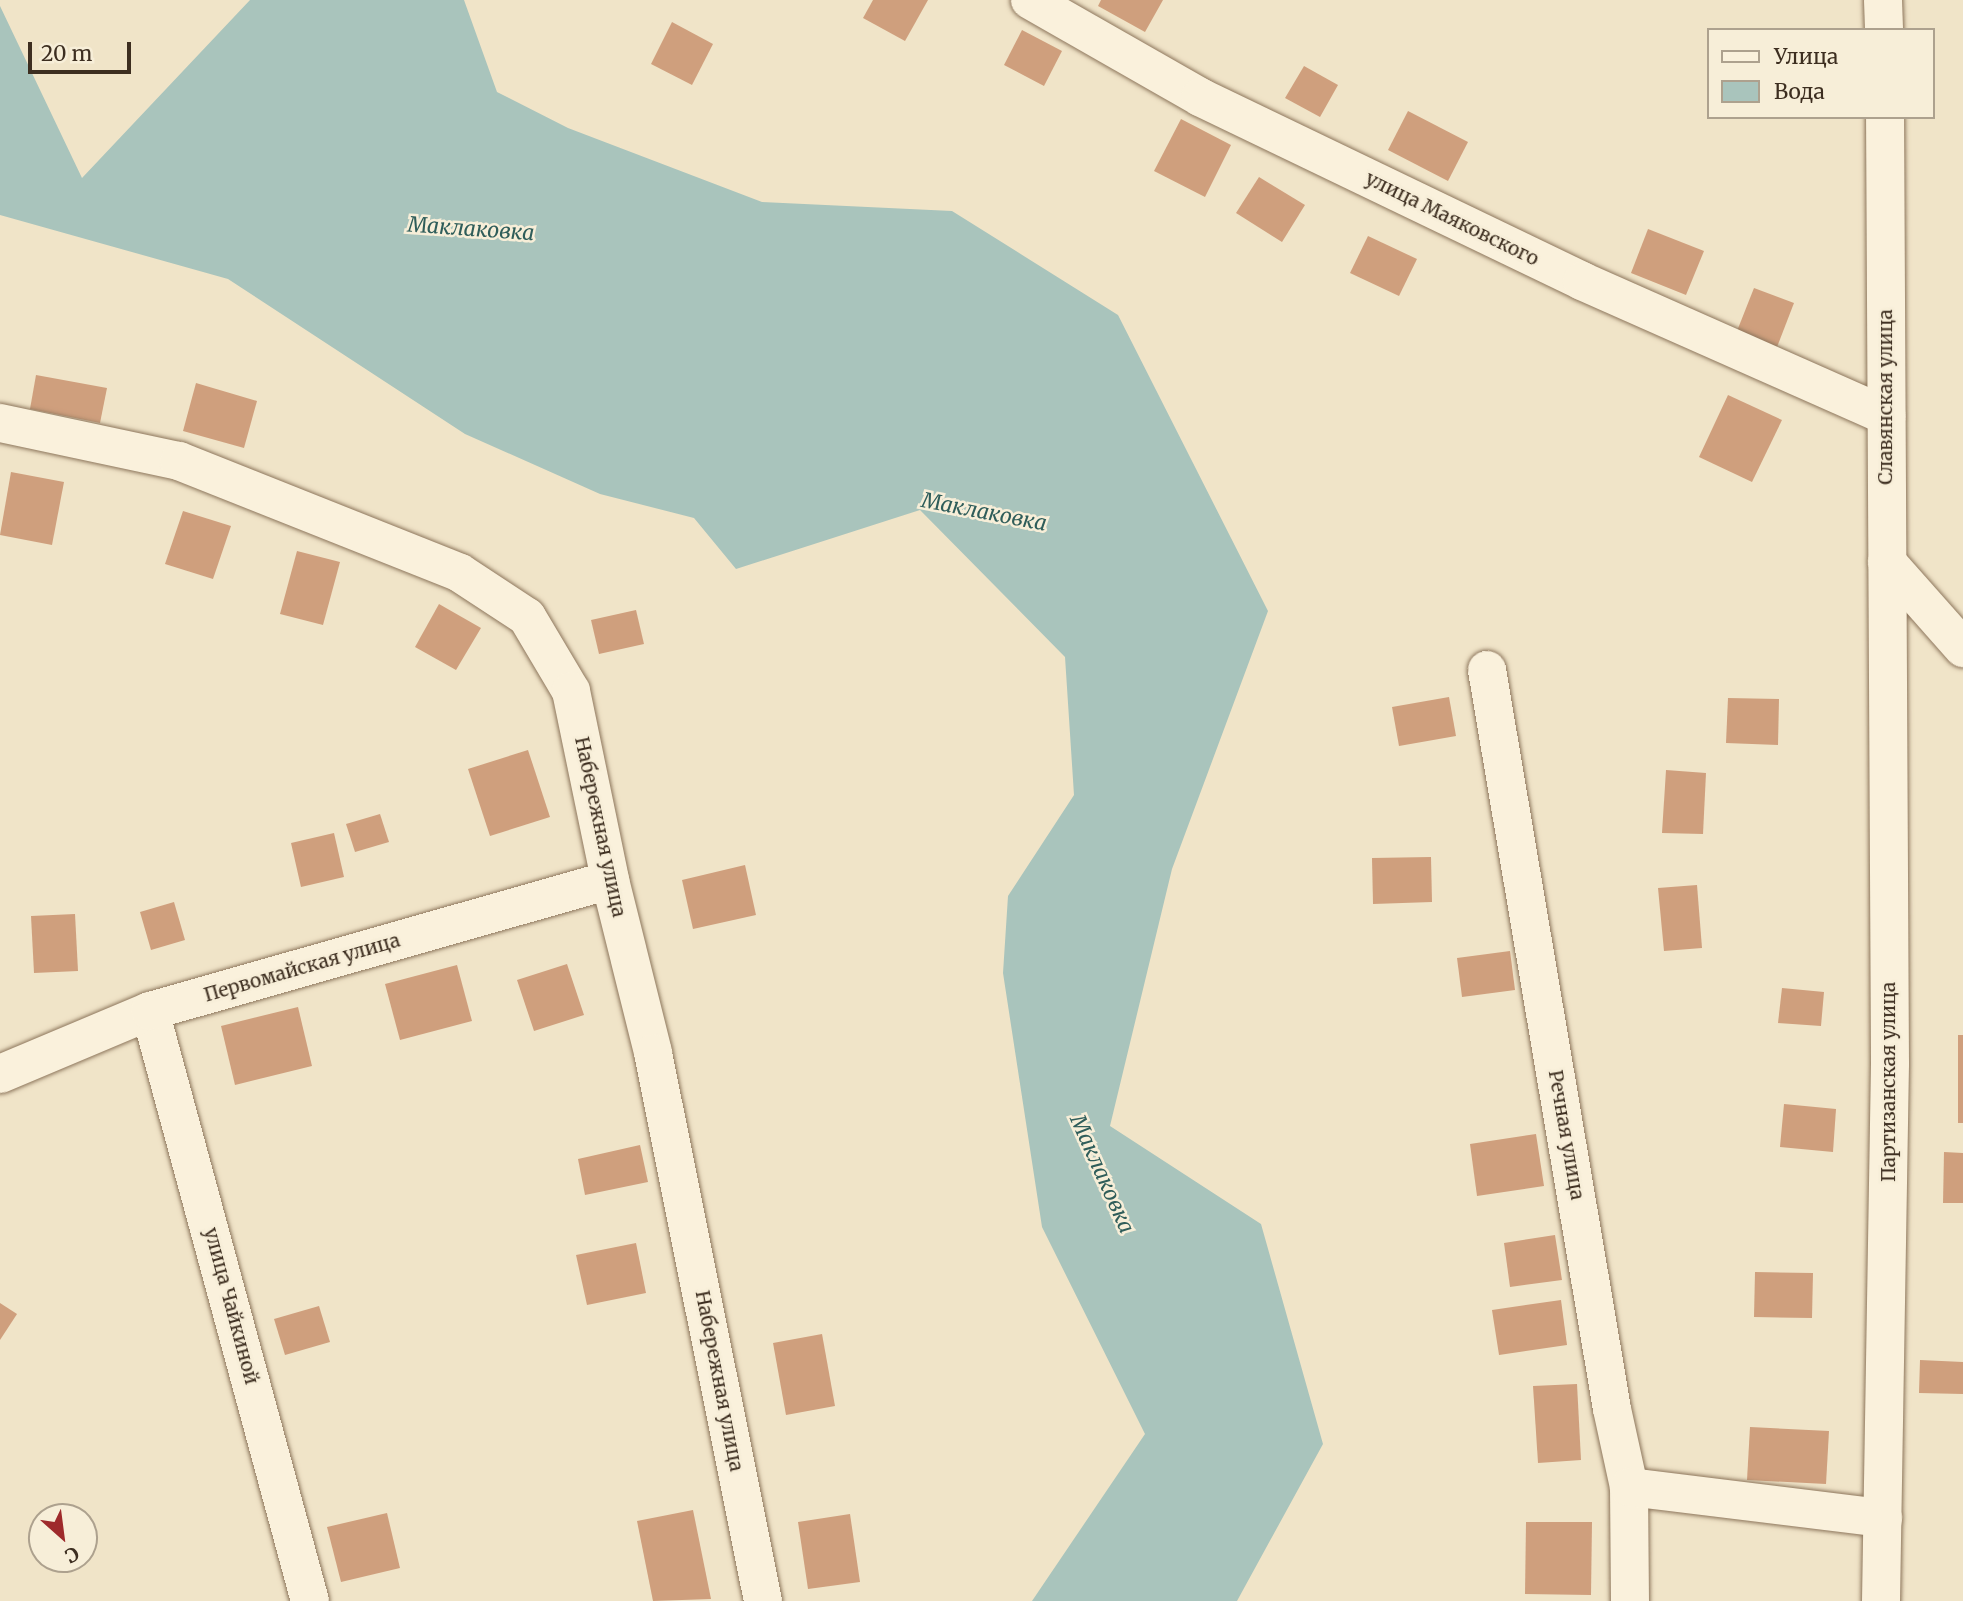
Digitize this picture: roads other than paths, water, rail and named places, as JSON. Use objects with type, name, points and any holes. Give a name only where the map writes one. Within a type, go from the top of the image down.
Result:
[{"type":"street","name":"улица Маяковского","points":[[1030,0],[1200,97],[1582,281],[1886,416]]},
{"type":"street","points":[[1883,0],[1884,28]]},
{"type":"street","name":"Славянская улица","points":[[1885,119],[1887,562]]},
{"type":"street","name":"Набережная улица","points":[[0,423],[179,461],[460,573],[527,617],[571,691],[610,880],[653,1053],[763,1601]]},
{"type":"street","points":[[1887,562],[1963,648]]},
{"type":"street","name":"Партизанская улица","points":[[1881,1601],[1890,1063],[1887,562]]},
{"type":"street","name":"Речная улица","points":[[1487,670],[1629,1487],[1630,1601]]},
{"type":"street","name":"Первомайская улица","points":[[0,1074],[150,1012],[610,880]]},
{"type":"street","name":"улица Чайкиной","points":[[150,1012],[310,1601]]},
{"type":"street","points":[[1629,1487],[1883,1518]]},
{"type":"water","name":"Маклаковка","points":[[250,0],[464,0],[497,92],[568,128],[762,202],[952,211],[1118,315],[1268,611],[1172,869],[1110,1126],[1261,1224],[1323,1444],[1237,1601],[1032,1601],[1145,1434],[1042,1227],[1003,973],[1008,896],[1074,795],[1065,657],[920,510],[736,569],[694,518],[600,494],[465,434],[228,279],[0,215],[0,6],[82,178]]}]
